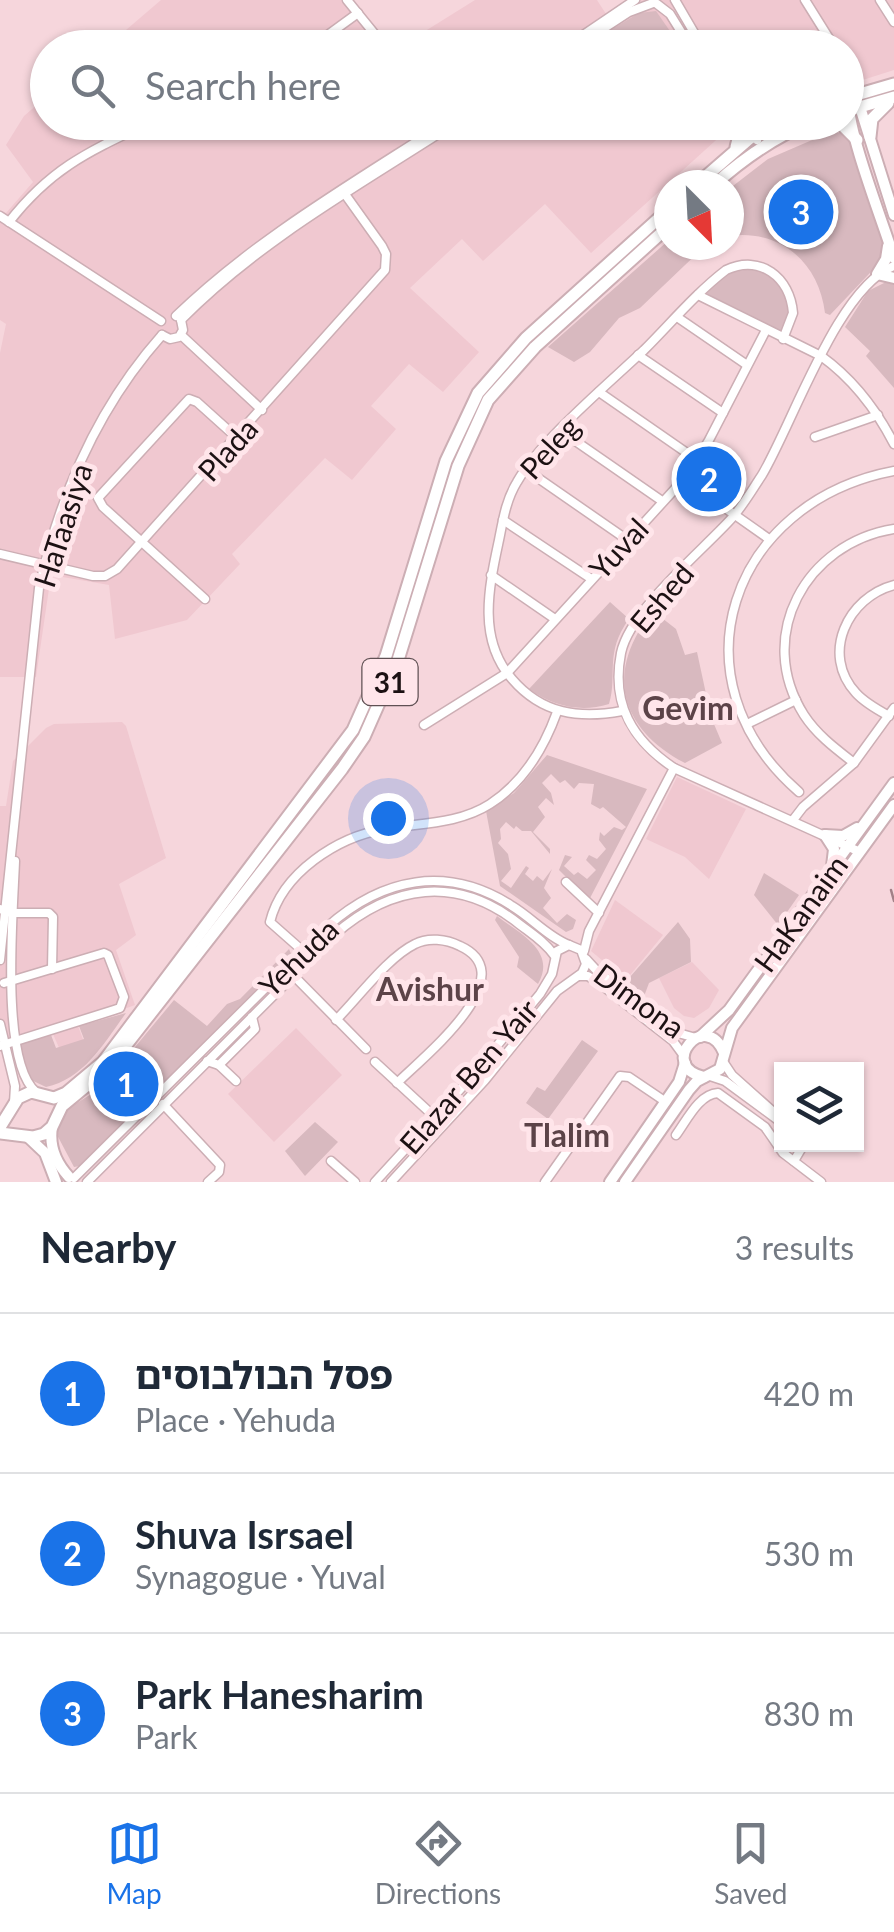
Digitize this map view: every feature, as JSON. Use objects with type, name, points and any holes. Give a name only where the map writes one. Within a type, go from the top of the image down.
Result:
[{"type":"highway","points":[[864,98],[894,84]]},
{"type":"highway","points":[[864,102],[894,98]]},
{"type":"highway","points":[[864,136],[875,114],[894,98]]},
{"type":"highway","points":[[713,170],[737,147],[738,140]]},
{"type":"highway","points":[[728,156],[742,140]]},
{"type":"highway","points":[[733,170],[776,140]]},
{"type":"highway","name":"31","points":[[654,223],[526,338],[478,393],[446,462],[372,693],[344,746],[103,1062],[66,1093],[54,1098],[24,1094],[0,1130],[44,1134],[108,1068],[342,769],[364,736],[398,660],[458,466],[488,400],[535,347],[654,240]]},
{"type":"highway","points":[[42,1095],[54,1108],[54,1121]]},
{"type":"highway","points":[[12,1108],[12,1124],[24,1135]]},
{"type":"main road","points":[[864,140],[894,214]]},
{"type":"main road","points":[[864,140],[894,258]]},
{"type":"main road","points":[[888,238],[888,253],[877,274],[894,278]]},
{"type":"main road","name":"HaKanaim","points":[[698,1038],[729,1010],[894,783]]},
{"type":"main road","name":"HaKanaim","points":[[724,1058],[732,1028],[894,805]]},
{"type":"main road","points":[[825,835],[842,836],[865,823]]},
{"type":"main road","points":[[825,835],[834,849],[831,869]]},
{"type":"main road","points":[[610,1182],[683,1074],[687,1046],[698,1038],[717,1041],[724,1058],[689,1090],[625,1182]]},
{"type":"main road","points":[[684,1060],[692,1074],[707,1077]]},
{"type":"main road","points":[[54,1121],[51,1144],[60,1168],[71,1180]]},
{"type":"main road","points":[[24,1135],[71,1180]]},
{"type":"street","points":[[347,0],[372,30]]},
{"type":"street","points":[[591,30],[636,0]]},
{"type":"street","points":[[602,30],[629,12],[653,2],[672,0],[691,30]]},
{"type":"street","points":[[805,0],[824,30]]},
{"type":"street","points":[[880,0],[894,22]]},
{"type":"street","points":[[653,2],[670,14],[680,30]]},
{"type":"street","points":[[335,30],[358,13]]},
{"type":"street","points":[[9,222],[31,196],[73,159],[113,140]]},
{"type":"street","points":[[178,318],[245,261],[425,140]]},
{"type":"street","points":[[755,140],[759,149]]},
{"type":"street","name":"Plada","points":[[44,565],[106,576],[117,570],[386,270],[382,246],[343,192]]},
{"type":"street","points":[[0,216],[161,321]]},
{"type":"street","name":"Peleg","points":[[557,712],[532,699],[506,673],[488,622],[492,574],[515,485],[599,392],[698,295],[735,266],[756,265],[782,281],[793,304],[792,322],[784,339]]},
{"type":"street","name":"Eshed","points":[[622,710],[618,674],[626,638],[643,612],[735,514],[764,472],[822,356],[860,293],[877,274],[894,266]]},
{"type":"street","points":[[698,295],[822,356],[852,382],[878,415],[894,444]]},
{"type":"street","points":[[161,321],[168,316],[178,318]]},
{"type":"street","points":[[677,317],[748,364]]},
{"type":"street","points":[[178,318],[181,334],[262,410]]},
{"type":"street","points":[[161,321],[162,335],[173,339],[181,334]]},
{"type":"street","name":"Yuval","points":[[424,725],[506,673],[684,478],[698,460],[766,330]]},
{"type":"street","name":"HaTaasiya","points":[[0,960],[44,565],[65,498],[92,437],[125,381],[162,335]]},
{"type":"street","points":[[638,355],[723,413]]},
{"type":"street","points":[[599,392],[698,460]]},
{"type":"street","points":[[205,598],[103,507],[100,494],[189,399],[198,402],[236,438]]},
{"type":"street","points":[[815,437],[878,415]]},
{"type":"street","points":[[561,431],[662,501]]},
{"type":"street","points":[[525,470],[626,539]]},
{"type":"street","points":[[799,792],[770,762],[747,724],[733,686],[732,618],[744,581],[769,539],[792,516],[822,495],[854,480],[894,471]]},
{"type":"street","points":[[684,478],[769,539]]},
{"type":"street","points":[[504,520],[590,578]]},
{"type":"street","points":[[854,763],[812,726],[796,700],[788,675],[786,636],[794,604],[815,570],[845,545],[894,529]]},
{"type":"street","points":[[0,554],[44,565]]},
{"type":"street","points":[[492,574],[555,619]]},
{"type":"street","points":[[793,820],[854,763],[892,712],[865,701],[848,683],[840,643],[854,610],[874,592],[894,586]]},
{"type":"street","points":[[747,724],[796,700]]},
{"type":"street","points":[[304,952],[270,922],[280,894],[298,873],[329,852],[380,830],[462,817],[491,804],[515,784],[544,747],[557,712],[584,715],[622,710],[646,747],[674,768],[860,852]]},
{"type":"street","points":[[590,931],[572,946],[560,948],[554,956],[553,966],[560,976],[576,977],[585,968],[590,931],[674,768]]},
{"type":"street","name":"Yehuda","points":[[71,1180],[207,1061],[252,1017],[304,952],[364,898],[395,886],[432,881],[464,884],[492,894],[572,946]]},
{"type":"street","points":[[566,882],[599,914]]},
{"type":"street","name":"Yehuda","points":[[160,1102],[290,972],[361,913],[388,899],[422,892],[453,892],[480,900],[512,918],[546,944],[554,956]]},
{"type":"street","points":[[5,911],[43,912],[54,917],[52,969]]},
{"type":"street","name":"HaTaasiya","points":[[5,911],[4,1045],[22,1081],[42,1095]]},
{"type":"street","points":[[336,1020],[398,956],[417,943],[451,942],[474,955],[482,974],[474,1000],[459,1021],[396,1083]]},
{"type":"street","points":[[572,946],[585,956]]},
{"type":"street","points":[[3,984],[108,954],[124,1002],[114,1010],[4,1045]]},
{"type":"street","name":"Dimona","points":[[585,956],[678,1034],[698,1038]]},
{"type":"street","name":"Elazar Ben Yair","points":[[375,1182],[540,994],[553,966]]},
{"type":"street","points":[[290,972],[366,1050]]},
{"type":"street","name":"Dimona","points":[[576,977],[592,978],[673,1041],[684,1060]]},
{"type":"street","name":"Elazar Ben Yair","points":[[391,1182],[557,991],[576,977]]},
{"type":"street","points":[[219,1065],[255,1029],[252,1017]]},
{"type":"street","name":"HaTaasiya","points":[[0,1024],[15,1086],[12,1108]]},
{"type":"street","points":[[724,1058],[732,1075],[774,1114]]},
{"type":"street","points":[[207,1061],[219,1065],[236,1081]]},
{"type":"street","points":[[375,1062],[433,1119],[447,1121]]},
{"type":"street","points":[[545,1182],[620,1076],[629,1077],[666,1102]]},
{"type":"street","points":[[707,1077],[725,1081],[774,1115]]},
{"type":"street","points":[[676,1136],[703,1098],[718,1092],[765,1127],[779,1148],[821,1182]]},
{"type":"street","points":[[160,1102],[220,1165],[208,1182]]},
{"type":"street","points":[[794,1161],[799,1152]]},
{"type":"street","points":[[331,1160],[355,1182]]},
{"type":"shaded area","points":[[161,0],[351,0],[375,30],[126,30]]},
{"type":"shaded area","points":[[475,0],[597,0],[608,17],[636,0],[894,0],[894,70],[864,80],[864,30],[427,30]]},
{"type":"shaded area","points":[[656,11],[669,30],[611,30],[639,13]]},
{"type":"shaded area","points":[[30,111],[30,140],[716,140],[683,170],[654,170],[654,196],[591,253],[545,204],[483,261],[462,239],[410,288],[479,352],[443,392],[409,364],[371,406],[396,429],[352,480],[325,458],[232,554],[240,564],[187,620],[115,639],[109,585],[51,575],[36,677],[0,677],[0,353],[6,324],[0,320],[0,210],[6,213],[33,182],[6,145]]},
{"type":"shaded area","points":[[812,140],[851,140],[887,255],[830,315],[825,313],[815,279],[794,253],[765,238],[744,235],[744,177],[768,159]]},
{"type":"shaded area","points":[[654,253],[654,260],[690,260],[640,308],[619,318],[590,352],[574,362],[548,347]]},
{"type":"shaded area","points":[[755,268],[775,280],[786,294],[788,312],[783,335],[706,293],[728,273]]},
{"type":"shaded area","points":[[886,282],[894,285],[894,388],[866,356],[870,351],[845,327],[868,291]]},
{"type":"shaded area","points":[[610,602],[629,619],[614,653],[609,704],[567,706],[529,689]]},
{"type":"shaded area","points":[[653,611],[676,629],[685,655],[697,652],[711,717],[722,743],[685,763],[645,733],[626,696],[628,655]]},
{"type":"shaded area","points":[[122,722],[166,858],[119,884],[136,935],[116,950],[135,1005],[78,1026],[84,1042],[60,1050],[53,1034],[14,1047],[0,1047],[0,806],[6,806],[13,761],[54,724]]},
{"type":"shaded area","points":[[547,755],[647,789],[589,900],[559,870],[565,855],[572,857],[564,866],[587,879],[596,870],[586,860],[589,855],[597,859],[606,849],[599,840],[600,832],[604,836],[614,827],[626,827],[603,807],[591,804],[594,784],[579,783],[574,789],[551,774],[542,783],[551,793],[554,805],[546,798],[538,807],[545,817],[533,832],[550,849],[550,854],[531,831],[516,826],[514,829],[506,822],[500,829],[498,843],[508,854],[511,869],[501,881],[511,888],[526,866],[529,868],[525,874],[533,881],[537,876],[543,881],[552,869],[544,888],[551,898],[543,908],[557,923],[567,914],[576,920],[573,929],[566,932],[500,886],[486,811],[514,793]]},
{"type":"shaded area","points":[[677,777],[746,809],[709,879],[685,857],[646,839]]},
{"type":"shaded area","points":[[764,873],[799,895],[778,925],[754,895]]},
{"type":"shaded area","points":[[615,900],[663,935],[626,980],[591,951]]},
{"type":"shaded area","points":[[497,916],[539,953],[543,972],[538,984],[517,967],[519,957],[495,920]]},
{"type":"shaded area","points":[[678,922],[690,939],[691,962],[649,983],[643,999],[623,985]]},
{"type":"shaded area","points":[[289,949],[292,956],[80,1166],[74,1167],[56,1133],[64,1111],[101,1088],[174,1000],[207,1026]]},
{"type":"shaded area","points":[[692,962],[719,990],[709,1008],[694,1018],[674,1008],[659,978]]},
{"type":"shaded area","points":[[126,1013],[92,1058],[71,1076],[46,1087],[29,1079],[16,1045],[51,1035],[56,1048],[84,1039],[79,1026]]},
{"type":"shaded area","points":[[296,1028],[342,1075],[274,1142],[228,1094]]},
{"type":"shaded area","points":[[582,1040],[598,1051],[548,1119],[526,1103],[537,1087],[545,1091]]},
{"type":"shaded area","points":[[315,1122],[338,1142],[305,1176],[285,1151]]},
{"type":"waterway","points":[[891,890],[894,901]]},
{"type":"place","name":"Park Hanesharim","points":[[801,212]]},
{"type":"place","name":"Shuva Isrsael","points":[[709,479]]},
{"type":"place","name":"פסל הבולבוסים","points":[[126,1084]]},
{"type":"district","name":"Gevim","points":[[688,707]]},
{"type":"district","name":"Avishur","points":[[430,988]]},
{"type":"district","name":"Tlalim","points":[[567,1134]]}]
